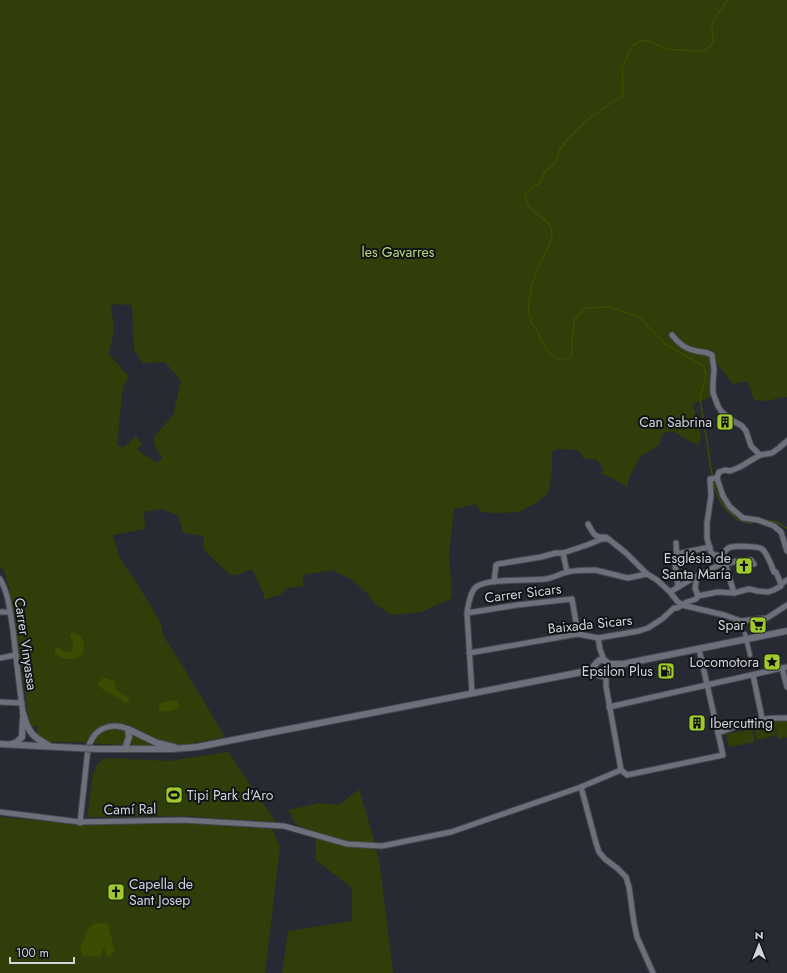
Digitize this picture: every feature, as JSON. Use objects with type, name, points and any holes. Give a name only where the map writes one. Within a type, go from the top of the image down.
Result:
[{"type":"street","points":[[672,335],[677,342],[686,348],[712,355],[714,370],[713,393],[718,406],[730,419],[742,426],[746,431],[751,446],[760,455]]},
{"type":"street","points":[[723,556],[714,555],[712,553],[707,538],[707,523],[714,478],[719,472],[724,470],[730,471],[760,455],[772,453],[787,441]]},
{"type":"street","points":[[714,478],[730,507],[743,518],[758,520],[774,526],[781,532],[787,551]]},
{"type":"street","points":[[588,524],[595,534],[600,537],[608,538],[647,574],[657,580],[682,605],[741,620],[766,618],[787,605]]},
{"type":"street","points":[[494,582],[496,565],[498,564],[556,553],[564,553],[608,538]]},
{"type":"street","points":[[676,543],[677,560],[675,564],[678,586]]},
{"type":"street","points":[[734,593],[723,556],[724,552],[731,547],[749,546],[764,550],[781,584]]},
{"type":"street","points":[[677,554],[710,547]]},
{"type":"street","points":[[564,553],[567,572]]},
{"type":"street","points":[[670,592],[678,586],[721,564],[751,560],[754,564]]},
{"type":"street","points":[[472,693],[467,613],[468,605],[475,588],[483,583],[548,579],[567,572],[595,570],[628,578],[647,574]]},
{"type":"street","points":[[697,576],[695,588],[698,596]]},
{"type":"street","name":"Carrer Vinyassa","points":[[0,579],[7,595],[10,612],[23,713]]},
{"type":"street","name":"Baixada Sicars","points":[[469,653],[578,634],[598,638],[639,631],[648,628],[662,619],[674,608],[696,599],[698,596],[718,592],[734,593],[749,589],[768,592],[781,586],[781,584],[787,580]]},
{"type":"street","name":"Carrer Sicars","points":[[467,613],[517,605],[572,599],[578,634]]},
{"type":"street","points":[[674,608],[677,601]]},
{"type":"street","points":[[0,612],[10,612]]},
{"type":"street","points":[[0,744],[98,749],[185,749],[699,649],[745,637],[787,631]]},
{"type":"street","points":[[745,637],[750,654]]},
{"type":"street","points":[[598,638],[602,668],[621,770],[627,776],[724,755],[699,649]]},
{"type":"street","points":[[0,658],[16,655]]},
{"type":"street","points":[[609,707],[785,667],[787,687]]},
{"type":"street","points":[[753,675],[762,718]]},
{"type":"street","points":[[0,702],[22,703]]},
{"type":"street","points":[[23,713],[30,733],[29,742],[26,745]]},
{"type":"street","points":[[23,713],[22,737],[23,743],[26,745]]},
{"type":"street","points":[[718,733],[762,718],[787,718]]},
{"type":"street","points":[[80,823],[88,748],[92,738],[98,732],[110,726],[122,726],[157,743],[185,749]]},
{"type":"street","points":[[125,749],[129,738],[128,729]]},
{"type":"street","points":[[30,733],[51,747]]},
{"type":"street","points":[[9,745],[17,742],[22,737]]},
{"type":"street","name":"Camí Ral","points":[[0,812],[80,823],[182,820],[284,826],[347,844],[382,846],[451,832],[581,787],[621,770]]},
{"type":"street","points":[[581,787],[599,852],[626,877],[637,937],[653,973]]},
{"type":"green space","name":"les Gavarres","points":[[0,0],[787,0],[787,397],[768,401],[754,400],[747,381],[733,384],[717,364],[710,366],[710,397],[693,404],[701,437],[699,445],[689,441],[673,431],[663,433],[659,445],[641,456],[631,473],[627,487],[600,473],[604,470],[597,460],[583,458],[578,450],[558,449],[552,452],[552,472],[548,493],[537,502],[519,512],[481,512],[476,504],[454,509],[449,555],[452,598],[421,612],[392,615],[375,604],[368,594],[349,578],[332,570],[302,575],[304,586],[287,588],[280,595],[264,599],[263,592],[252,569],[237,575],[230,575],[204,549],[203,536],[183,533],[178,515],[161,509],[144,512],[145,529],[113,535],[119,557],[160,621],[164,637],[225,737],[184,745],[152,747],[77,742],[46,742],[37,736],[38,727],[30,726],[9,588],[4,571],[0,566]],"holes":[[[111,304],[132,305],[134,350],[143,363],[165,362],[181,381],[173,415],[153,438],[156,448],[162,458],[157,463],[137,450],[142,443],[136,436],[124,447],[117,446],[123,386],[129,377],[109,354],[114,329]]]},
{"type":"green space","points":[[787,720],[787,737],[778,739],[774,724],[754,728],[753,724],[766,721]]},
{"type":"green space","points":[[774,725],[776,735],[757,740],[754,730]]},
{"type":"green space","points":[[752,729],[755,742],[729,747],[726,734]]},
{"type":"green space","name":"Tipi Park d'Aro","points":[[228,752],[276,822],[184,816],[87,817],[93,773],[98,763],[106,758],[169,761]]},
{"type":"green space","points":[[359,789],[380,866],[393,973],[282,973],[288,931],[352,921],[352,888],[316,860],[315,832],[296,825],[288,810],[319,803],[339,805]]},
{"type":"green space","points":[[0,817],[86,825],[179,823],[272,829],[280,847],[265,973],[0,973]]},
{"type":"shaded area","points":[[72,632],[77,634],[82,639],[84,646],[83,651],[76,658],[65,659],[59,657],[55,653],[55,648],[59,647],[64,652],[72,651],[73,645],[70,635]]},
{"type":"shaded area","points":[[104,678],[115,681],[116,689],[128,697],[129,702],[123,702],[101,688],[98,683]]},
{"type":"shaded area","points":[[174,700],[177,701],[179,707],[167,711],[159,710],[159,705],[161,703]]},
{"type":"shaded area","points":[[98,923],[108,924],[115,952],[107,957],[104,948],[99,956],[84,956],[80,949],[84,942],[86,932],[92,925]]},
{"type":"waterway","points":[[728,0],[712,24],[713,43],[703,51],[667,49],[649,41],[640,41],[633,45],[622,67],[622,96],[588,119],[567,140],[560,149],[556,162],[544,173],[540,183],[531,188],[525,196],[528,206],[547,222],[550,226],[552,234],[550,244],[533,281],[529,297],[529,313],[532,324],[546,349],[558,360],[563,360],[571,356],[574,320],[586,308],[610,307],[639,317],[665,344],[703,366],[706,374],[700,399],[715,488],[720,501],[737,519],[748,523],[757,522]]},
{"type":"waterway","points":[[764,520],[777,522],[787,528]]},
{"type":"place","name":"Can Sabrina","points":[[725,422]]},
{"type":"place","name":"Església de Santa María","points":[[744,566]]},
{"type":"place","name":"Spar","points":[[758,625]]},
{"type":"place","name":"Locomotora","points":[[772,662]]},
{"type":"place","name":"Epsilon Plus","points":[[666,671]]},
{"type":"place","name":"Ibercutting","points":[[697,723]]},
{"type":"place","name":"Tipi Park d'Aro","points":[[174,795]]},
{"type":"place","name":"Capella de Sant Josep","points":[[116,892]]}]
